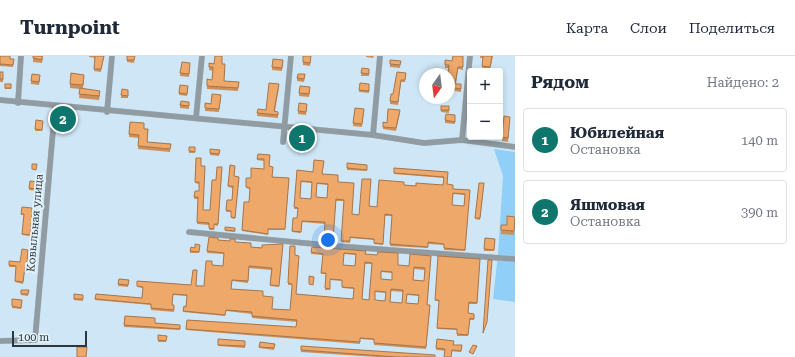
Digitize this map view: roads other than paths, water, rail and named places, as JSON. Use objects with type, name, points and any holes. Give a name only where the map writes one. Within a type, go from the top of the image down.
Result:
[{"type":"street","points":[[18,103],[21,56]]},
{"type":"street","points":[[107,112],[112,56]]},
{"type":"street","points":[[196,118],[202,56]]},
{"type":"street","points":[[283,142],[286,127],[291,56]]},
{"type":"street","points":[[373,135],[380,56]]},
{"type":"street","points":[[462,140],[470,56]]},
{"type":"street","points":[[0,100],[107,112],[196,118],[373,135],[424,143],[462,140],[515,147]]},
{"type":"street","name":"Ковыльная улица","points":[[0,341],[35,340],[54,107]]},
{"type":"street","points":[[189,232],[336,246],[496,256],[515,259]]},
{"type":"place","name":"Яшмовая","points":[[63,119]]},
{"type":"place","name":"Юбилейная","points":[[302,138]]}]
